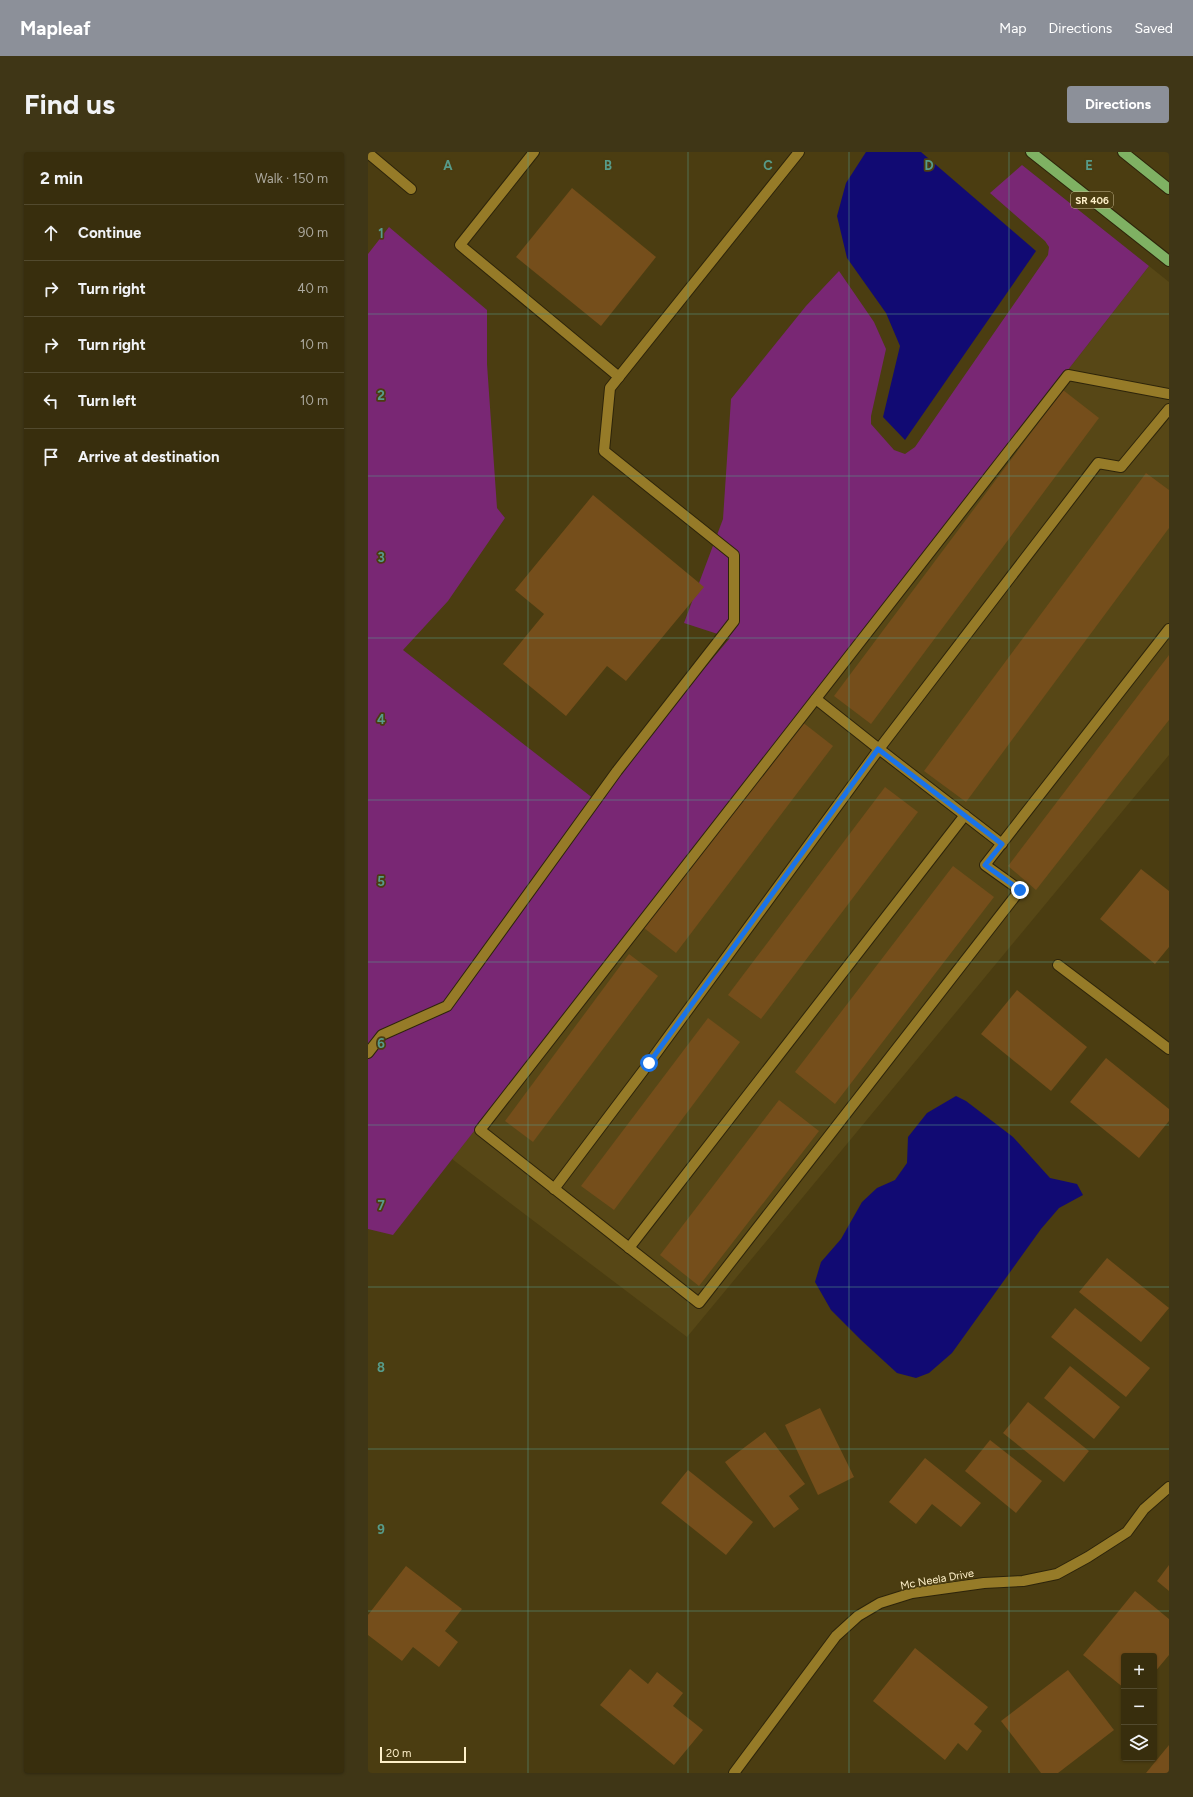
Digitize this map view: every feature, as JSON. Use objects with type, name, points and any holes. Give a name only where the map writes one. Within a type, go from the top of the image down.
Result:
[{"type":"main road","name":"SR 406","points":[[1031,152],[1169,261]]},
{"type":"main road","points":[[1123,152],[1169,189]]},
{"type":"street","points":[[534,152],[460,246],[619,377]]},
{"type":"street","points":[[368,1053],[382,1035],[447,1006],[617,771],[734,621],[734,555],[604,451],[610,388],[799,152]]},
{"type":"street","points":[[368,153],[411,189]]},
{"type":"street","points":[[1169,394],[1068,375],[480,1130],[699,1303],[1020,890],[985,865],[1169,629]]},
{"type":"street","points":[[554,1189],[649,1063],[878,749],[1098,463],[1121,467],[1169,408]]},
{"type":"street","points":[[816,699],[878,749],[1002,844]]},
{"type":"street","points":[[629,1248],[965,815]]},
{"type":"street","points":[[1058,965],[1169,1049]]},
{"type":"street","name":"Mc Neela Drive","points":[[734,1773],[836,1636],[858,1616],[880,1603],[912,1593],[984,1583],[1023,1581],[1057,1574],[1088,1557],[1127,1532],[1144,1509],[1169,1487]]},
{"type":"shaded area","points":[[866,152],[921,152],[1036,251],[905,440],[883,417],[900,346],[886,313],[847,258],[837,216],[846,183]]},
{"type":"shaded area","points":[[1022,165],[1149,266],[393,1235],[368,1229],[368,254],[389,227],[487,310],[487,364],[497,508],[505,518],[448,601],[403,650],[594,799],[730,638],[684,623],[723,519],[731,399],[806,306],[839,271],[874,322],[886,349],[871,416],[871,424],[894,450],[905,454],[915,447],[1048,255],[1049,247],[1045,241],[990,193]]},
{"type":"shaded area","points":[[1149,266],[1169,282],[1169,755],[687,1337],[452,1159]]},
{"type":"shaded area","points":[[956,1096],[966,1101],[1013,1137],[1050,1178],[1077,1184],[1083,1195],[1059,1208],[1041,1229],[952,1353],[929,1373],[916,1378],[897,1373],[861,1340],[831,1310],[815,1282],[821,1262],[841,1239],[862,1202],[877,1188],[895,1180],[907,1163],[908,1137],[927,1113]]},
{"type":"building","points":[[572,188],[656,257],[601,326],[516,257]]},
{"type":"building","points":[[1063,390],[1099,418],[871,724],[834,696]]},
{"type":"building","points":[[1146,473],[1169,490],[1169,528],[966,802],[924,771]]},
{"type":"building","points":[[593,495],[704,587],[626,681],[607,666],[566,716],[503,664],[544,614],[515,590]]},
{"type":"building","points":[[1169,655],[1169,720],[1036,890],[1008,866]]},
{"type":"building","points":[[801,721],[833,746],[676,953],[644,928]]},
{"type":"building","points":[[885,787],[918,812],[761,1019],[728,995]]},
{"type":"building","points":[[953,866],[994,897],[835,1104],[795,1072]]},
{"type":"building","points":[[1141,869],[1169,891],[1169,947],[1155,964],[1100,919]]},
{"type":"building","points":[[629,954],[658,976],[533,1142],[505,1121]]},
{"type":"building","points":[[1017,990],[1087,1047],[1051,1091],[981,1034]]},
{"type":"building","points":[[708,1018],[740,1042],[614,1210],[581,1186]]},
{"type":"building","points":[[1106,1058],[1169,1109],[1169,1121],[1139,1158],[1070,1102]]},
{"type":"building","points":[[779,1100],[819,1131],[699,1286],[660,1255]]},
{"type":"building","points":[[1107,1258],[1169,1308],[1141,1342],[1079,1292]]},
{"type":"building","points":[[1075,1308],[1150,1368],[1126,1397],[1051,1337]]},
{"type":"building","points":[[1070,1366],[1120,1407],[1094,1439],[1044,1398]]},
{"type":"building","points":[[1028,1402],[1089,1451],[1064,1482],[1003,1433]]},
{"type":"building","points":[[820,1408],[854,1477],[818,1495],[785,1425]]},
{"type":"building","points":[[765,1432],[805,1484],[789,1496],[799,1509],[774,1528],[725,1462]]},
{"type":"building","points":[[990,1440],[1042,1481],[1016,1513],[965,1471]]},
{"type":"building","points":[[925,1458],[981,1503],[961,1527],[932,1504],[916,1524],[889,1502]]},
{"type":"building","points":[[688,1470],[753,1522],[726,1555],[661,1503]]},
{"type":"building","points":[[1169,1565],[1169,1591],[1157,1581]]},
{"type":"building","points":[[406,1566],[462,1609],[445,1631],[458,1642],[439,1667],[413,1647],[402,1661],[368,1635],[368,1615]]},
{"type":"building","points":[[1135,1591],[1169,1619],[1169,1655],[1157,1669],[1157,1653],[1121,1653],[1121,1686],[1083,1655]]},
{"type":"building","points":[[915,1648],[988,1707],[974,1724],[982,1731],[967,1751],[958,1743],[945,1760],[873,1701]]},
{"type":"building","points":[[630,1669],[648,1684],[657,1672],[683,1693],[673,1706],[703,1730],[674,1765],[600,1705]]},
{"type":"building","points":[[1068,1670],[1114,1730],[1058,1773],[1041,1773],[1001,1721]]},
{"type":"building","points":[[1169,1745],[1169,1773],[1146,1773]]},
{"type":"route","points":[[649,1063],[878,749],[1002,844],[985,865],[1020,890]]}]
